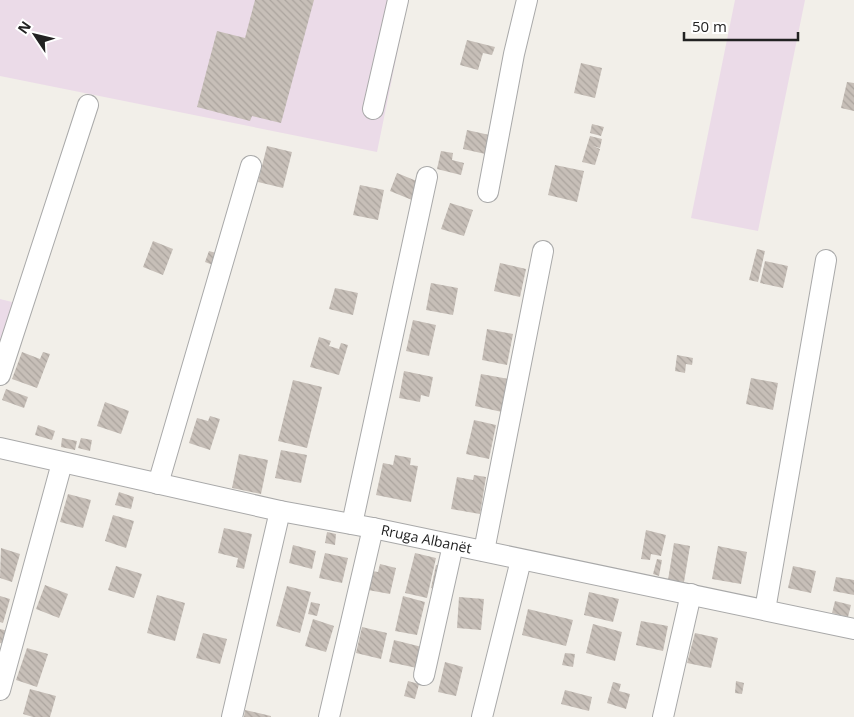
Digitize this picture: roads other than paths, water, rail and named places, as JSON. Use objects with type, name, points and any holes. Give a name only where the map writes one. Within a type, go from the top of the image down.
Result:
[{"type":"street","points":[[373,109],[398,0]]},
{"type":"street","points":[[488,192],[526,0]]},
{"type":"street","points":[[0,375],[88,105]]},
{"type":"street","points":[[158,484],[251,166]]},
{"type":"street","points":[[352,524],[427,177]]},
{"type":"street","points":[[484,551],[543,251]]},
{"type":"street","points":[[765,610],[826,260]]},
{"type":"street","name":"Rruga Albanët","points":[[0,448],[280,511],[373,528],[854,629]]},
{"type":"street","points":[[0,690],[62,463]]},
{"type":"street","points":[[232,717],[280,511]]},
{"type":"street","points":[[328,717],[373,528]]},
{"type":"street","points":[[424,676],[453,545]]},
{"type":"street","points":[[482,717],[521,560]]},
{"type":"street","points":[[663,717],[691,594]]},
{"type":"street","points":[[490,684],[495,704],[492,717]]}]
